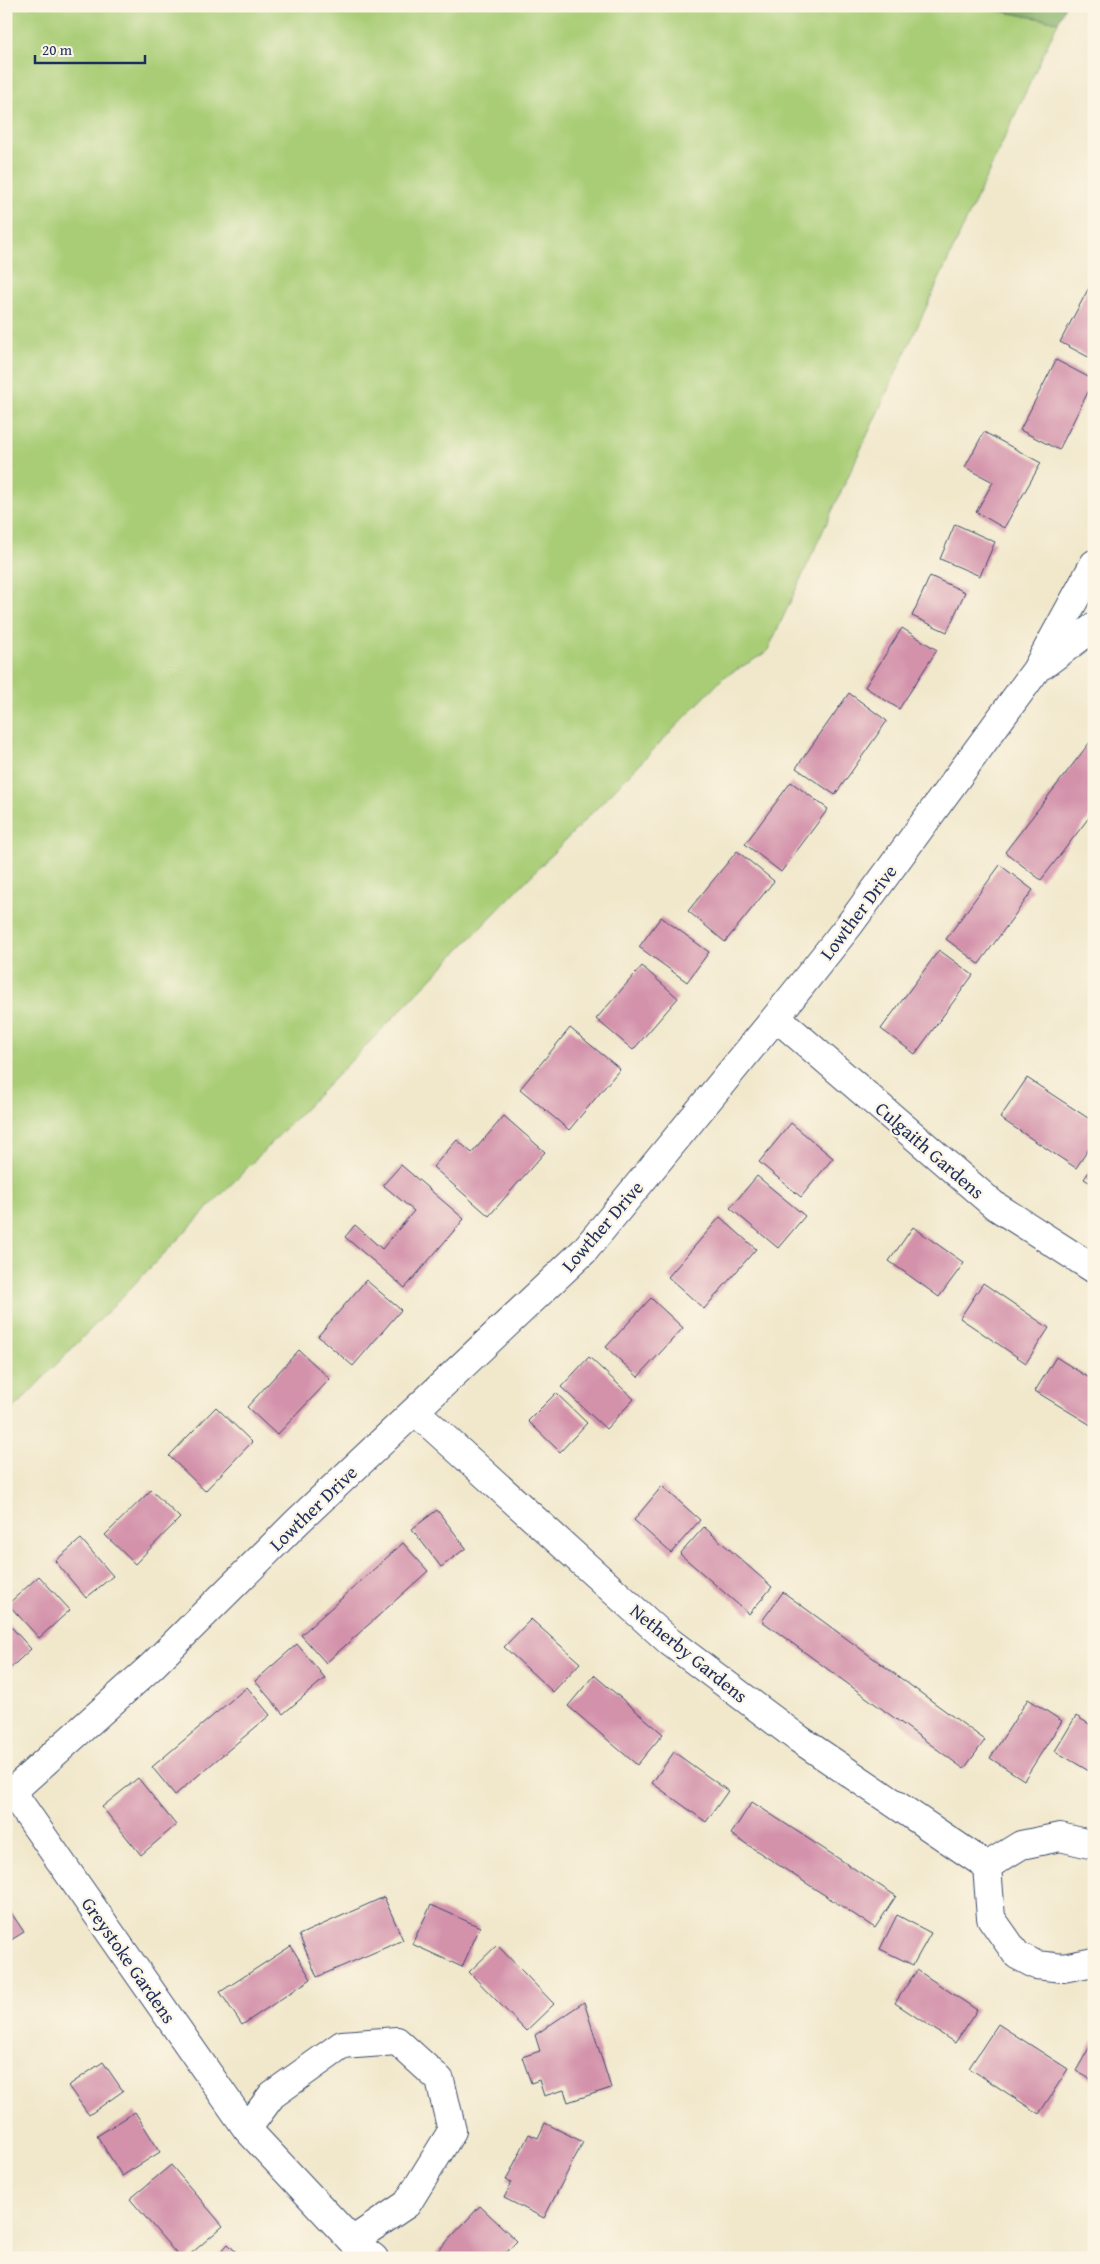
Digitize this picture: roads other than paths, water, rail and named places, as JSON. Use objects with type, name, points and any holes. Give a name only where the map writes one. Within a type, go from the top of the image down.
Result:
[{"type":"street","name":"Lowther Drive","points":[[9,1794],[152,1666],[297,1522],[584,1251],[850,924],[1036,670],[1094,564]]},
{"type":"street","points":[[1036,670],[1094,627]]},
{"type":"street","name":"Culgaith Gardens","points":[[776,1017],[994,1205],[1094,1269]]},
{"type":"street","name":"Netherby Gardens","points":[[415,1411],[670,1642],[799,1739],[987,1866]]},
{"type":"street","name":"Greystoke Gardens","points":[[9,1794],[247,2129],[352,2241],[374,2258]]},
{"type":"street","points":[[1094,1845],[1060,1837],[1021,1845],[987,1866],[992,1918],[1017,1955],[1036,1965],[1063,1968],[1094,1962]]},
{"type":"street","points":[[247,2129],[272,2095],[342,2045],[397,2041],[440,2080],[452,2131],[407,2204],[352,2241]]}]
